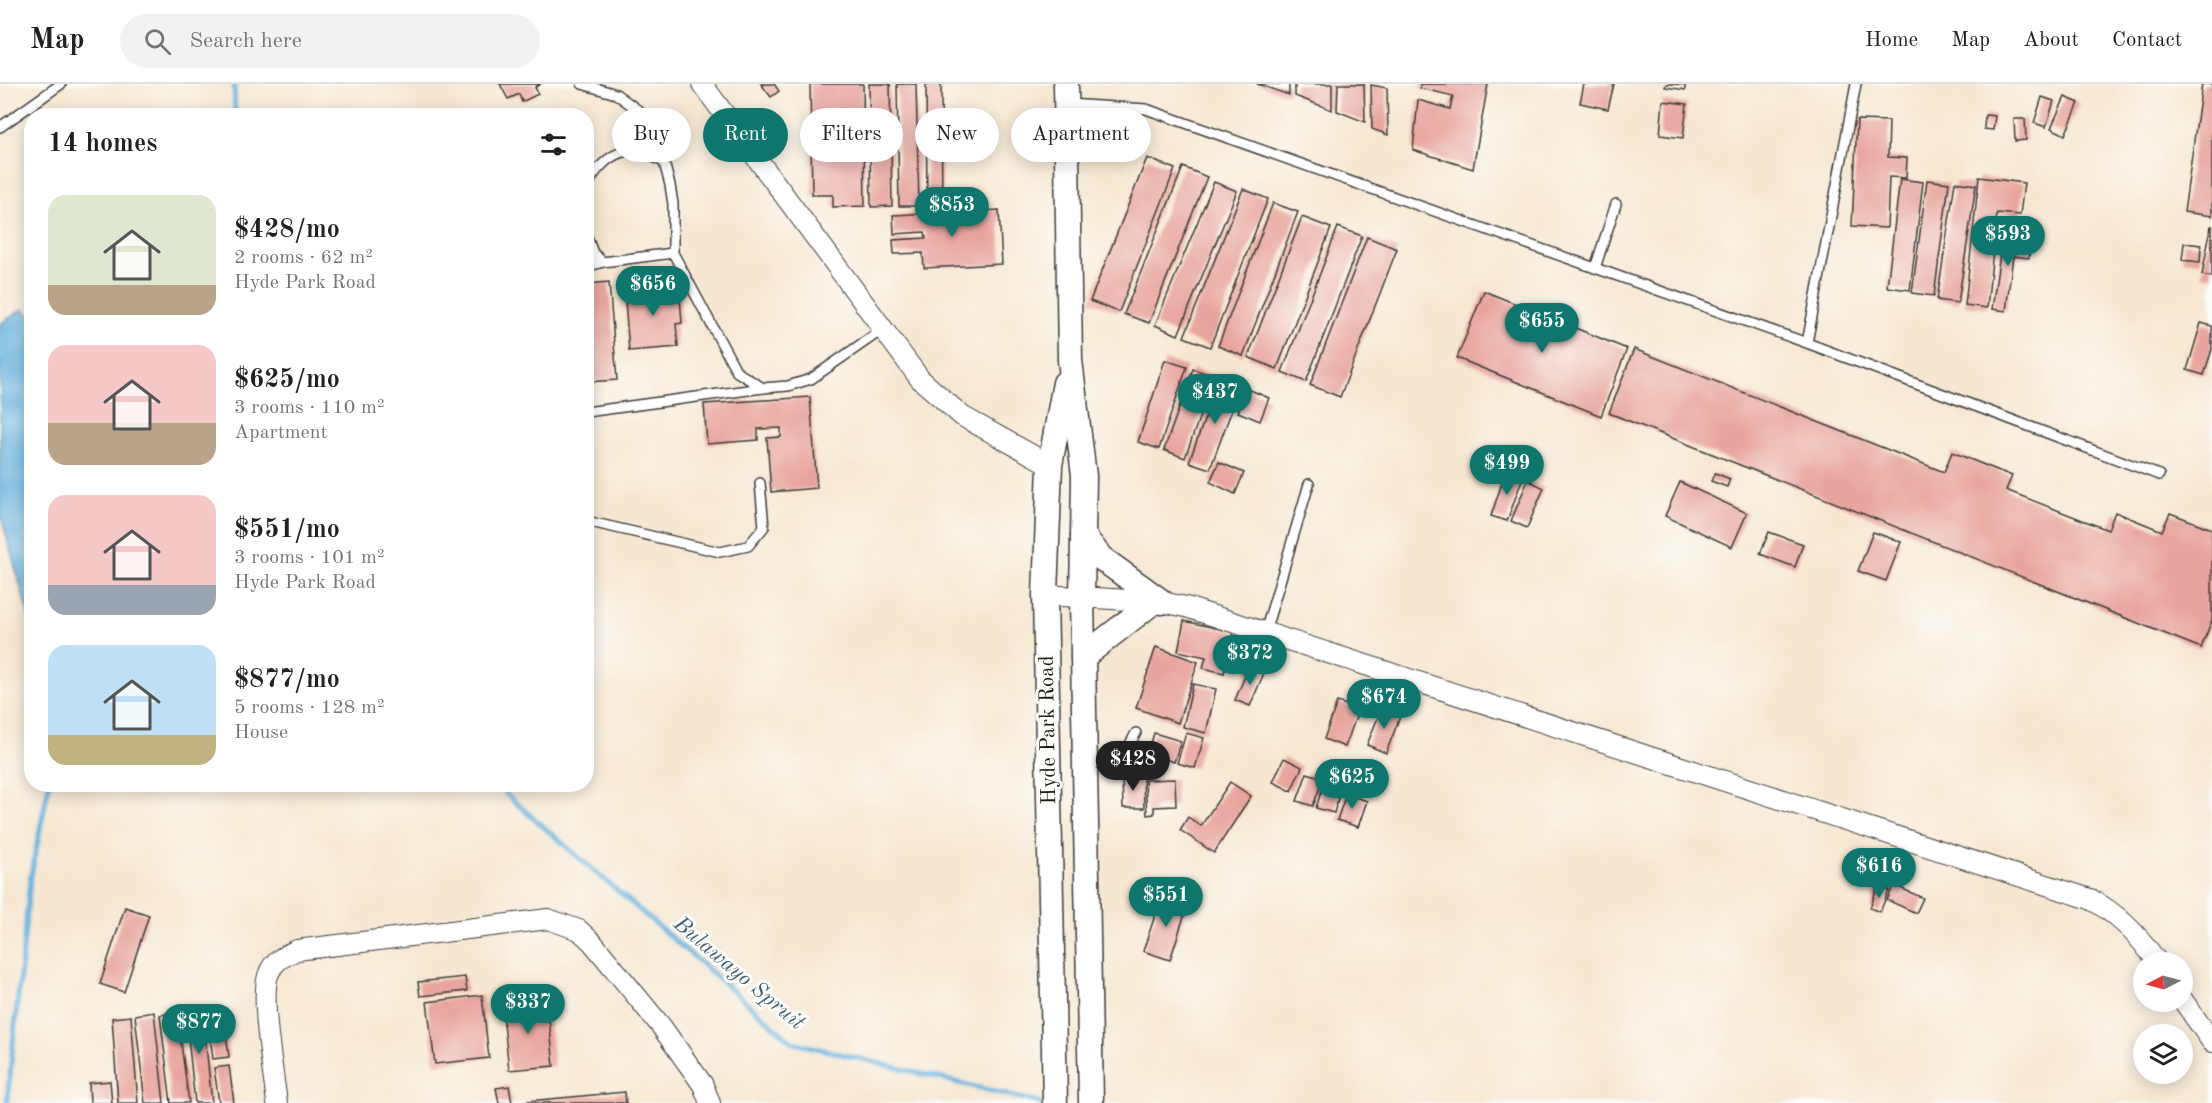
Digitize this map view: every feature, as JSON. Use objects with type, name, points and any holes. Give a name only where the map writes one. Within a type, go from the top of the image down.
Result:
[{"type":"street","points":[[702,84],[920,379],[962,416],[1050,465]]},
{"type":"street","name":"Hyde Park Road","points":[[1066,94],[1070,360],[1084,476],[1082,598],[1091,1103]]},
{"type":"street","name":"Hyde Park Road","points":[[1055,1098],[1045,595],[1050,465],[1070,360]]},
{"type":"street","points":[[1083,535],[1101,558],[1158,602]]},
{"type":"street","points":[[1045,595],[1158,602],[1186,607],[1265,632],[2090,899],[2124,922],[2151,952]]},
{"type":"street","points":[[1083,657],[1158,602]]},
{"type":"street","points":[[1047,748],[1085,756]]},
{"type":"street","points":[[277,1103],[265,997],[268,974],[279,959],[297,950],[548,919],[579,930],[591,942],[661,1026],[703,1085],[710,1103]]},
{"type":"street","points":[[2191,1012],[2212,1042]]},
{"type":"lane","points":[[27,108],[61,84]]},
{"type":"lane","points":[[582,84],[616,94],[635,108]]},
{"type":"lane","points":[[1807,343],[1856,84]]},
{"type":"lane","points":[[1066,94],[1146,109],[1807,343],[2159,475]]},
{"type":"lane","points":[[0,127],[24,110]]},
{"type":"lane","points":[[594,176],[606,161],[612,158]]},
{"type":"lane","points":[[664,162],[673,204],[673,253],[737,372],[764,388]]},
{"type":"lane","points":[[1595,268],[1616,204]]},
{"type":"lane","points":[[594,265],[673,253]]},
{"type":"lane","points":[[594,254],[603,262]]},
{"type":"lane","points":[[594,411],[788,386],[811,379],[883,329]]},
{"type":"lane","points":[[594,523],[720,552],[748,546],[764,527],[759,483]]},
{"type":"lane","points":[[1265,632],[1309,484]]},
{"type":"lane","points":[[1085,756],[1123,756],[1136,733]]},
{"type":"water","points":[[24,310],[24,599],[0,513],[0,324]]},
{"type":"building","points":[[500,84],[541,84],[535,87],[538,94],[522,102],[519,94],[508,99]]},
{"type":"building","points":[[761,84],[774,84],[779,91],[771,97]]},
{"type":"building","points":[[810,84],[863,84],[863,108],[810,108]]},
{"type":"building","points":[[869,84],[890,84],[890,108],[869,108]]},
{"type":"building","points":[[897,84],[916,84],[915,162],[918,162],[919,206],[899,206],[898,162],[903,162],[903,108],[897,108]]},
{"type":"building","points":[[926,84],[941,84],[941,108],[926,108]]},
{"type":"building","points":[[1257,84],[1289,84],[1289,95]]},
{"type":"building","points":[[1295,84],[1332,84],[1332,110],[1295,96]]},
{"type":"building","points":[[1338,84],[1364,84],[1365,122],[1337,111]]},
{"type":"building","points":[[1420,84],[1488,84],[1473,169],[1413,150],[1418,100],[1450,109],[1453,96],[1420,88]]},
{"type":"building","points":[[1584,84],[1614,84],[1608,109],[1580,103]]},
{"type":"building","points":[[1666,84],[1685,84],[1685,90],[1665,87]]},
{"type":"building","points":[[2202,84],[2212,84],[2212,216],[2184,212]]},
{"type":"building","points":[[1371,85],[1387,88],[1388,135],[1372,129]]},
{"type":"building","points":[[2042,97],[2054,101],[2046,127],[2034,123]]},
{"type":"building","points":[[2065,97],[2079,103],[2065,135],[2051,128]]},
{"type":"building","points":[[1663,101],[1687,104],[1683,138],[1660,135]]},
{"type":"building","points":[[1985,115],[1995,116],[1993,130],[1984,129]]},
{"type":"building","points":[[2014,119],[2025,119],[2026,140],[2015,141]]},
{"type":"building","points":[[1857,120],[1889,121],[1888,157],[1907,158],[1906,178],[1889,177],[1887,228],[1852,226]]},
{"type":"building","points":[[1151,160],[1175,169],[1119,312],[1090,301],[1145,162],[1151,162]]},
{"type":"building","points":[[811,162],[864,162],[865,206],[833,207],[833,195],[812,195]]},
{"type":"building","points":[[870,162],[891,162],[892,206],[871,207]]},
{"type":"building","points":[[927,162],[942,162],[942,205],[927,205]]},
{"type":"building","points":[[1183,167],[1207,177],[1149,323],[1124,314]]},
{"type":"building","points":[[1979,177],[2024,183],[2020,215],[1997,213],[1987,308],[1965,305]]},
{"type":"building","points":[[1900,179],[1923,182],[1910,290],[1887,287]]},
{"type":"building","points":[[1927,180],[1949,183],[1934,296],[1912,293]]},
{"type":"building","points":[[1214,182],[1237,191],[1178,335],[1155,325]]},
{"type":"building","points":[[1955,182],[1976,185],[1958,303],[1937,300]]},
{"type":"building","points":[[1243,189],[1268,199],[1210,347],[1184,337]]},
{"type":"building","points":[[1273,203],[1298,212],[1243,356],[1218,346]]},
{"type":"building","points":[[999,210],[1002,264],[924,268],[923,253],[894,254],[893,240],[926,238],[925,232],[894,234],[893,215]]},
{"type":"building","points":[[1302,217],[1331,228],[1277,369],[1248,357]]},
{"type":"building","points":[[2212,226],[2212,277],[2202,275]]},
{"type":"building","points":[[1338,227],[1362,236],[1306,382],[1282,372]]},
{"type":"building","points":[[2003,234],[2031,238],[2029,258],[2013,256],[2006,311],[1992,309]]},
{"type":"building","points":[[1367,237],[1397,249],[1340,397],[1310,385]]},
{"type":"building","points":[[2184,243],[2201,245],[2200,262],[2182,260]]},
{"type":"building","points":[[609,282],[617,380],[594,381],[594,283]]},
{"type":"building","points":[[679,284],[682,323],[676,324],[678,347],[629,351],[624,288]]},
{"type":"building","points":[[1484,291],[1627,349],[1601,416],[1457,358]]},
{"type":"building","points":[[2201,323],[2212,326],[2212,349],[2204,375],[2187,370]]},
{"type":"building","points":[[1634,349],[1944,472],[1952,452],[2012,476],[2006,490],[2108,530],[2115,512],[2162,531],[2170,513],[2212,529],[2212,620],[2201,648],[1609,413]]},
{"type":"building","points":[[1165,360],[1187,367],[1159,449],[1138,442]]},
{"type":"building","points":[[1193,369],[1214,376],[1185,458],[1164,450]]},
{"type":"building","points":[[1219,380],[1240,388],[1210,469],[1189,462]]},
{"type":"building","points":[[1248,389],[1269,398],[1260,421],[1238,412]]},
{"type":"building","points":[[810,397],[817,488],[771,492],[767,438],[781,437],[781,428],[758,429],[758,440],[707,444],[704,404]]},
{"type":"building","points":[[1219,462],[1244,473],[1235,494],[1210,482]]},
{"type":"building","points":[[1506,471],[1523,477],[1507,521],[1491,516]]},
{"type":"building","points":[[1715,473],[1730,479],[1727,487],[1711,481]]},
{"type":"building","points":[[1528,480],[1544,488],[1527,528],[1511,521]]},
{"type":"building","points":[[1680,482],[1747,513],[1732,547],[1665,516]]},
{"type":"building","points":[[1769,532],[1803,544],[1795,567],[1760,554]]},
{"type":"building","points":[[1873,532],[1901,542],[1886,581],[1858,571]]},
{"type":"building","points":[[1184,621],[1234,632],[1224,673],[1203,668],[1206,657],[1178,651]]},
{"type":"building","points":[[1156,647],[1198,662],[1178,723],[1136,708]]},
{"type":"building","points":[[1249,667],[1264,673],[1250,706],[1235,700]]},
{"type":"building","points":[[1193,684],[1216,689],[1206,733],[1183,727]]},
{"type":"building","points":[[1337,702],[1359,709],[1345,747],[1324,739]]},
{"type":"building","points":[[1382,707],[1401,714],[1386,753],[1367,745]]},
{"type":"building","points":[[1154,733],[1181,741],[1174,762],[1148,754]]},
{"type":"building","points":[[1186,733],[1204,738],[1195,768],[1177,763]]},
{"type":"building","points":[[1284,758],[1302,767],[1291,791],[1273,782]]},
{"type":"building","points":[[1307,773],[1323,778],[1313,806],[1297,801]]},
{"type":"building","points":[[1122,776],[1143,776],[1144,808],[1123,808]]},
{"type":"building","points":[[1175,779],[1176,806],[1154,807],[1154,814],[1147,815],[1145,780]]},
{"type":"building","points":[[1230,782],[1251,796],[1214,853],[1180,830],[1188,817],[1201,826]]},
{"type":"building","points":[[1324,783],[1341,788],[1334,813],[1316,808]]},
{"type":"building","points":[[1346,794],[1367,801],[1358,827],[1337,820]]},
{"type":"building","points":[[1894,885],[1923,898],[1916,913],[1887,900]]},
{"type":"building","points":[[1878,886],[1889,890],[1880,912],[1870,908]]},
{"type":"building","points":[[1162,895],[1188,904],[1170,960],[1143,951]]},
{"type":"building","points":[[125,907],[149,915],[124,992],[100,984]]},
{"type":"building","points":[[465,977],[467,991],[420,996],[418,982]]},
{"type":"building","points":[[482,995],[489,1058],[435,1064],[427,1002]]},
{"type":"building","points":[[547,1000],[554,1066],[509,1070],[502,1005]]},
{"type":"building","points":[[202,1007],[212,1103],[195,1103],[185,1009]]},
{"type":"building","points":[[223,1009],[229,1057],[213,1059],[207,1011]]},
{"type":"building","points":[[154,1012],[164,1103],[145,1103],[135,1015]]},
{"type":"building","points":[[177,1013],[189,1103],[171,1103],[160,1015]]},
{"type":"building","points":[[131,1016],[138,1103],[118,1103],[112,1018]]},
{"type":"building","points":[[229,1066],[234,1103],[219,1103],[214,1068]]},
{"type":"building","points":[[110,1081],[112,1103],[90,1103],[89,1083]]},
{"type":"building","points":[[509,1086],[512,1103],[499,1103],[496,1088]]},
{"type":"building","points":[[625,1092],[626,1103],[528,1103],[528,1101]]},
{"type":"waterway","name":"Bulawayo Spruit","points":[[234,84],[235,108]]},
{"type":"waterway","points":[[7,1103],[30,880],[47,792]]},
{"type":"waterway","name":"Bulawayo Spruit","points":[[505,792],[792,1042],[1041,1103]]}]
